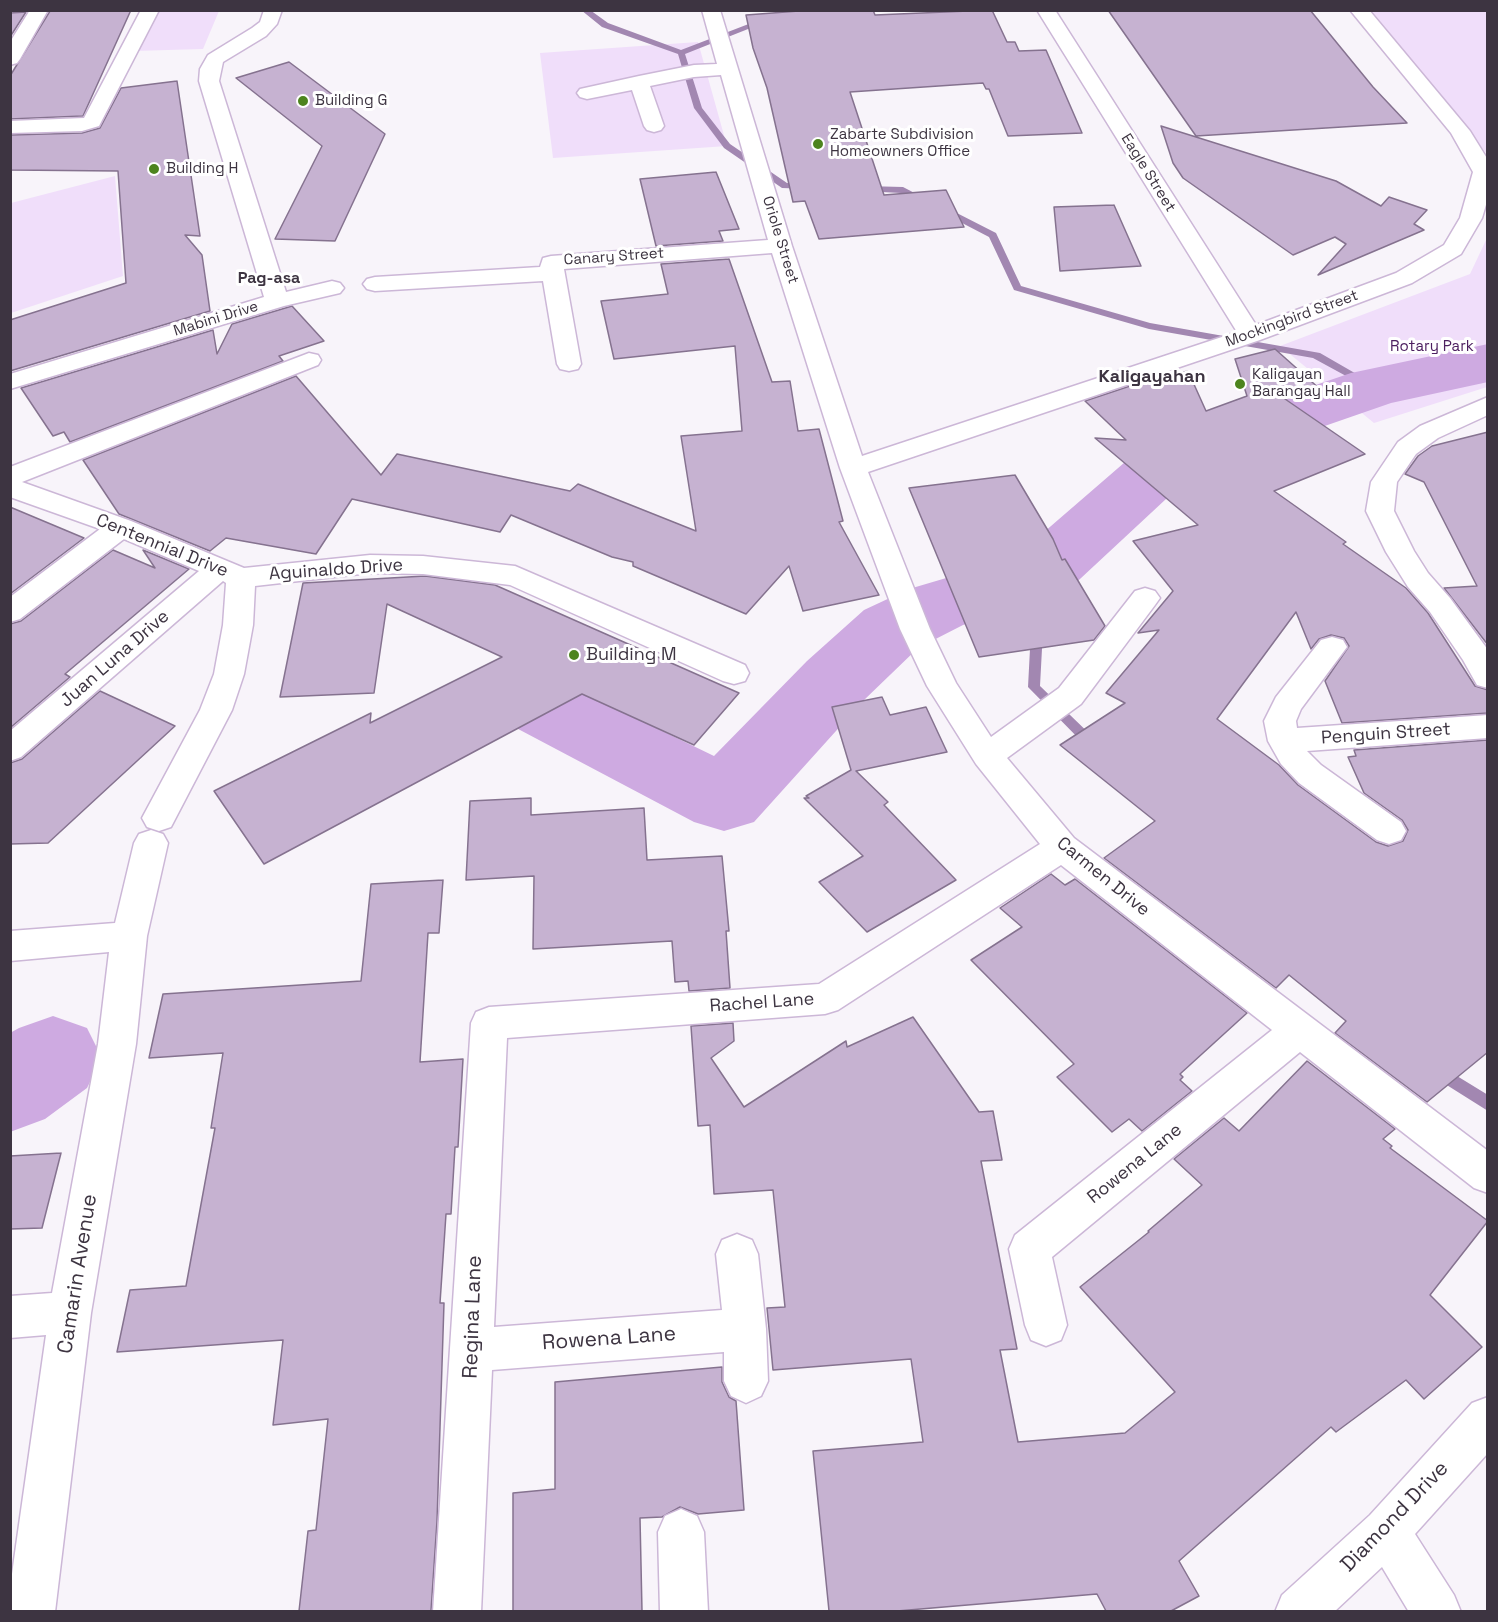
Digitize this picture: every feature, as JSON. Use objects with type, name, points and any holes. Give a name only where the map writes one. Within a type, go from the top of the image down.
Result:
[{"type":"street","points":[[10,59],[39,10]]},
{"type":"street","points":[[10,127],[82,125],[92,122],[150,10]]},
{"type":"street","name":"Mabini Drive","points":[[10,382],[277,301],[209,81],[210,69],[215,59],[259,32],[268,24],[273,10]]},
{"type":"street","name":"Oriole Street","points":[[711,10],[781,246],[853,468]]},
{"type":"street","name":"Eagle Street","points":[[1046,10],[1251,335]]},
{"type":"street","name":"Mockingbird Street","points":[[853,468],[1251,335],[1404,278],[1453,249],[1471,218],[1484,172],[1475,153],[1460,131],[1359,10]]},
{"type":"street","points":[[587,93],[694,71],[728,69]]},
{"type":"street","points":[[639,82],[654,126]]},
{"type":"street","name":"Canary Street","points":[[569,364],[551,264],[555,261],[781,246]]},
{"type":"street","points":[[375,284],[553,273]]},
{"type":"street","points":[[277,301],[333,288]]},
{"type":"street","points":[[10,477],[309,360]]},
{"type":"street","points":[[1488,405],[1429,432],[1407,448],[1384,482],[1380,511],[1400,552],[1418,580],[1452,622],[1488,677]]},
{"type":"street","name":"Carmen Drive","points":[[853,468],[909,614],[942,686],[987,756],[1062,847],[1488,1175]]},
{"type":"street","name":"Centennial Drive","points":[[10,487],[120,527],[230,573],[238,625],[229,674],[216,710],[155,830],[128,952]]},
{"type":"street","points":[[10,612],[120,527]]},
{"type":"street","name":"Aguinaldo Drive","points":[[230,573],[370,564],[423,565],[515,576],[734,673]]},
{"type":"street","name":"Juan Luna Drive","points":[[10,749],[230,573]]},
{"type":"street","points":[[987,756],[1070,696],[1145,598]]},
{"type":"street","points":[[1332,647],[1287,705],[1281,721],[1284,741],[1292,756],[1310,774],[1389,831]]},
{"type":"street","name":"Penguin Street","points":[[1284,741],[1488,726]]},
{"type":"street","name":"Rachel Lane","points":[[489,1023],[825,999],[1062,847]]},
{"type":"street","points":[[10,946],[128,952]]},
{"type":"street","name":"Camarin Avenue","points":[[31,1611],[70,1314],[117,1044],[128,952]]},
{"type":"street","name":"Regina Lane","points":[[457,1611],[489,1023]]},
{"type":"street","name":"Rowena Lane","points":[[1046,1325],[1030,1249],[1300,1030]]},
{"type":"street","points":[[737,1254],[745,1329],[746,1381]]},
{"type":"street","points":[[10,1317],[70,1314]]},
{"type":"street","name":"Rowena Lane","points":[[473,1350],[745,1329]]},
{"type":"street","name":"Diamond Drive","points":[[1299,1611],[1386,1531],[1488,1419]]},
{"type":"street","points":[[1386,1531],[1437,1611]]},
{"type":"street","points":[[681,1532],[684,1611]]},
{"type":"green space","points":[[152,11],[219,11],[203,49],[133,51]]},
{"type":"green space","points":[[1372,11],[1487,11],[1487,154]]},
{"type":"green space","points":[[698,42],[727,146],[553,158],[540,53]]},
{"type":"green space","points":[[115,176],[123,276],[11,313],[11,203]]},
{"type":"green space","name":"Rotary Park","points":[[1487,238],[1487,387],[1374,423],[1280,346],[1470,274]]},
{"type":"building","points":[[131,10],[83,116],[10,119],[10,76],[50,11]]},
{"type":"building","points":[[812,10],[873,10],[875,15],[992,10],[1007,42],[1015,42],[1019,51],[1046,50],[1082,133],[1008,136],[989,89],[986,89],[983,83],[850,92],[884,195],[946,190],[964,227],[819,239],[805,201],[793,202],[767,88],[753,48],[746,15]]},
{"type":"building","points":[[1108,10],[1310,10],[1373,87],[1407,123],[1196,136]]},
{"type":"building","points":[[26,12],[10,37],[10,13]]},
{"type":"building","points":[[289,62],[385,134],[335,241],[275,239],[322,146],[236,78]]},
{"type":"building","points":[[177,81],[200,236],[185,235],[202,255],[210,311],[10,371],[10,320],[126,283],[118,171],[10,170],[10,135],[82,133],[100,128],[121,88]]},
{"type":"building","points":[[1161,126],[1336,181],[1381,206],[1389,197],[1427,210],[1414,224],[1424,230],[1318,275],[1346,244],[1335,237],[1293,255],[1183,178],[1173,163]]},
{"type":"building","points":[[716,172],[739,229],[719,231],[723,241],[656,246],[640,179]]},
{"type":"building","points":[[1114,205],[1141,266],[1060,271],[1054,207]]},
{"type":"building","points":[[729,259],[772,382],[790,381],[798,431],[819,429],[843,521],[839,522],[879,595],[803,611],[789,566],[746,614],[633,566],[633,562],[612,557],[511,515],[500,532],[352,499],[316,554],[226,538],[210,551],[119,514],[83,460],[296,376],[381,475],[397,454],[570,491],[578,484],[696,531],[681,436],[742,431],[735,346],[614,359],[601,301],[668,294],[661,264]]},
{"type":"building","points":[[292,306],[324,341],[279,356],[283,361],[70,442],[64,432],[53,436],[21,388],[213,330],[217,354],[232,324]]},
{"type":"building","points":[[1275,349],[1321,390],[1285,399],[1365,454],[1274,491],[1346,542],[1343,544],[1406,588],[1428,613],[1475,686],[1488,690],[1488,713],[1342,723],[1325,681],[1349,646],[1344,638],[1331,635],[1319,639],[1311,649],[1296,612],[1217,719],[1279,765],[1298,785],[1376,842],[1388,846],[1403,841],[1408,830],[1402,820],[1364,793],[1348,757],[1356,756],[1354,750],[1488,740],[1488,1052],[1427,1102],[1335,1033],[1346,1021],[1289,975],[1276,988],[1104,858],[1155,821],[1060,745],[1125,703],[1106,693],[1159,630],[1138,633],[1173,591],[1133,541],[1198,525],[1095,438],[1126,440],[1085,401],[1145,381],[1188,371],[1206,411],[1247,396],[1235,359]]},
{"type":"building","points":[[1488,432],[1488,645],[1444,588],[1477,586],[1424,482],[1405,474],[1418,456],[1432,446]]},
{"type":"building","points":[[1015,475],[1053,539],[1062,560],[1065,559],[1105,626],[1094,640],[979,657],[909,488]]},
{"type":"building","points":[[10,507],[84,538],[10,594]]},
{"type":"building","points":[[113,550],[155,568],[143,550],[189,569],[65,674],[70,677],[10,728],[10,624],[21,621]]},
{"type":"building","points":[[425,576],[495,585],[739,693],[694,745],[582,694],[264,864],[214,791],[371,713],[370,723],[502,657],[387,604],[374,693],[280,697],[303,583]]},
{"type":"building","points":[[100,691],[175,726],[48,843],[10,844],[10,763],[22,759]]},
{"type":"building","points":[[882,697],[890,715],[926,707],[947,752],[856,771],[888,802],[884,805],[956,880],[867,932],[819,882],[863,856],[804,798],[809,798],[806,796],[851,770],[832,707]]},
{"type":"building","points":[[531,798],[531,815],[644,808],[647,860],[722,856],[729,931],[726,931],[730,988],[689,991],[688,981],[675,982],[672,941],[533,949],[534,876],[466,880],[470,801]]},
{"type":"building","points":[[1051,874],[1065,885],[1075,879],[1247,1013],[1180,1074],[1183,1077],[1180,1080],[1192,1091],[1142,1131],[1129,1119],[1112,1132],[1057,1077],[1074,1064],[971,960],[1022,927],[1000,908]]},
{"type":"building","points":[[443,880],[439,933],[428,933],[420,1062],[463,1059],[458,1147],[455,1147],[451,1214],[446,1214],[440,1303],[444,1303],[437,1521],[431,1611],[299,1611],[308,1531],[316,1530],[328,1419],[273,1425],[283,1340],[117,1352],[130,1290],[186,1286],[215,1128],[211,1128],[223,1053],[149,1058],[163,994],[361,981],[371,884]]},
{"type":"building","points":[[913,1017],[979,1112],[993,1111],[1002,1160],[981,1161],[1017,1349],[1000,1350],[1018,1442],[1125,1433],[1175,1392],[1080,1287],[1149,1232],[1202,1185],[1174,1159],[1224,1118],[1239,1131],[1307,1061],[1395,1129],[1383,1139],[1392,1146],[1390,1148],[1488,1221],[1430,1295],[1482,1347],[1424,1399],[1406,1380],[1336,1432],[1331,1427],[1179,1561],[1199,1596],[1171,1611],[1106,1611],[1097,1594],[897,1611],[829,1611],[813,1451],[923,1442],[911,1359],[773,1370],[767,1308],[785,1307],[773,1190],[714,1194],[710,1125],[698,1126],[691,1026],[733,1023],[734,1041],[711,1058],[744,1107],[846,1041],[847,1047]]},
{"type":"building","points":[[61,1153],[42,1228],[10,1229],[10,1156]]},
{"type":"building","points":[[722,1367],[722,1382],[729,1397],[736,1401],[744,1510],[698,1514],[680,1507],[662,1517],[640,1518],[642,1611],[513,1611],[513,1493],[555,1489],[555,1382]]},
{"type":"waterway","points":[[584,10],[605,25],[681,53]]},
{"type":"waterway","points":[[681,53],[793,10]]},
{"type":"waterway","points":[[681,53],[698,108],[727,146],[785,186],[807,187]]},
{"type":"waterway","points":[[865,189],[903,190],[924,200]]},
{"type":"waterway","points":[[944,210],[993,235],[1017,288],[1149,326],[1316,355],[1374,387]]},
{"type":"waterway","points":[[531,701],[724,799],[835,681],[891,629],[936,607],[1040,575],[1156,471],[1269,423],[1374,387],[1488,363]]},
{"type":"waterway","points":[[1037,630],[1034,687],[1093,745]]},
{"type":"waterway","points":[[10,1088],[53,1058]]},
{"type":"waterway","points":[[1439,1072],[1488,1104]]},
{"type":"place","name":"Building G","points":[[303,101]]},
{"type":"place","name":"Zabarte Subdivision Homeowners Office","points":[[818,144]]},
{"type":"place","name":"Building H","points":[[154,169]]},
{"type":"place","name":"Kaligayan Barangay Hall","points":[[1240,384]]},
{"type":"place","name":"Building M","points":[[574,655]]},
{"type":"district","name":"Pag-asa","points":[[269,279]]},
{"type":"district","name":"Kaligayahan","points":[[1152,377]]}]
